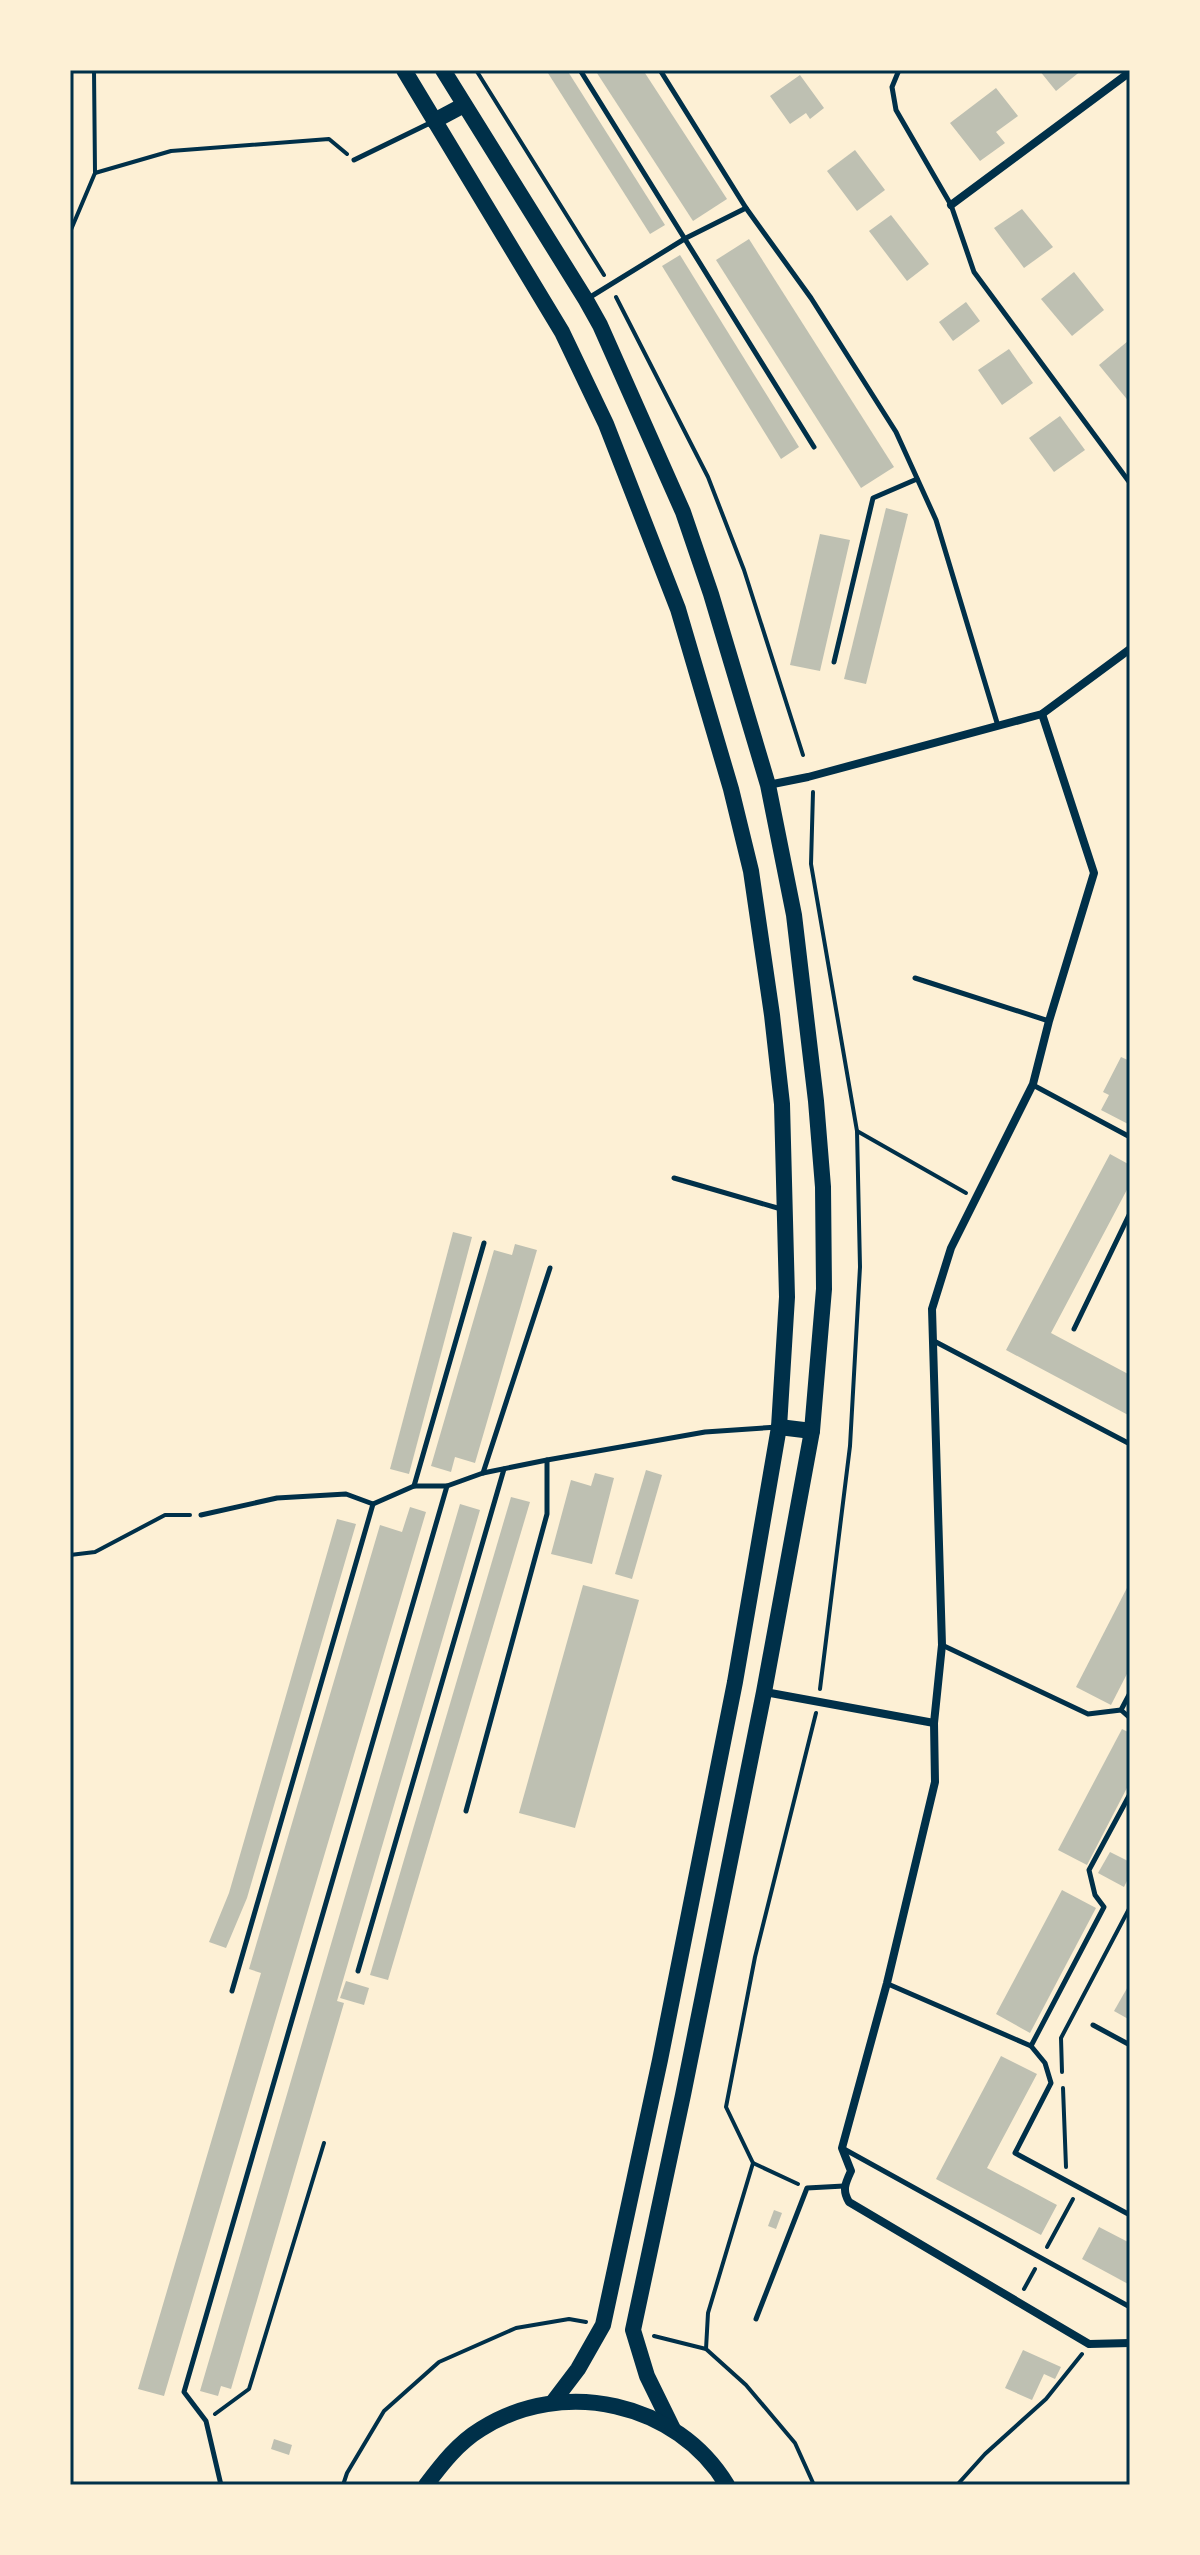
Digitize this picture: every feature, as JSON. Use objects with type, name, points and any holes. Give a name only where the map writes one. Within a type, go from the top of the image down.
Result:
[{"type":"main road","points":[[404,70],[562,332],[606,424],[678,609],[731,789],[751,871],[782,1104],[787,1297],[779,1427],[735,1682],[660,2060],[603,2325],[578,2369],[553,2402]]},
{"type":"main road","points":[[443,70],[600,325],[683,512],[768,785],[794,915],[816,1101],[823,1187],[824,1289],[812,1431],[690,2064],[633,2330],[647,2376],[673,2429]]},
{"type":"main road","points":[[434,121],[464,105]]},
{"type":"main road","points":[[779,1427],[812,1431]]},
{"type":"main road","points":[[426,2485],[450,2454],[480,2429],[515,2411],[553,2402],[595,2401],[635,2410],[673,2429],[699,2449],[727,2485]]},
{"type":"street","points":[[951,205],[1130,72]]},
{"type":"street","points":[[768,785],[1042,714],[1130,649]]},
{"type":"street","points":[[1042,714],[1094,873],[1033,1084],[951,1248],[932,1309],[942,1645],[934,1723],[935,1782],[887,1983],[842,2148],[851,2171],[844,2186],[849,2202],[1089,2344],[1130,2343]]},
{"type":"street","points":[[764,1692],[934,1723]]},
{"type":"lane","points":[[580,70],[814,447]]},
{"type":"lane","points":[[660,70],[746,208],[820,311],[896,432],[936,520],[998,726]]},
{"type":"lane","points":[[899,70],[892,87],[896,110],[951,205],[974,272],[1130,483]]},
{"type":"lane","points":[[354,160],[434,121]]},
{"type":"lane","points":[[586,300],[686,238],[746,208]]},
{"type":"lane","points":[[834,662],[873,498],[917,479]]},
{"type":"lane","points":[[915,978],[1049,1021]]},
{"type":"lane","points":[[1033,1084],[1130,1137]]},
{"type":"lane","points":[[674,1178],[783,1209]]},
{"type":"lane","points":[[1074,1329],[1130,1213]]},
{"type":"lane","points":[[414,1486],[484,1243]]},
{"type":"lane","points":[[483,1473],[550,1268]]},
{"type":"lane","points":[[933,1340],[1130,1444]]},
{"type":"lane","points":[[201,1515],[277,1498],[346,1494],[373,1504],[414,1486],[447,1486],[483,1473],[547,1460],[705,1432],[779,1427]]},
{"type":"lane","points":[[466,1811],[547,1514],[547,1460]]},
{"type":"lane","points":[[358,1971],[504,1469]]},
{"type":"lane","points":[[221,2485],[206,2421],[184,2392],[447,1486]]},
{"type":"lane","points":[[232,1991],[373,1504]]},
{"type":"lane","points":[[942,1645],[1088,1714],[1121,1710],[1130,1718]]},
{"type":"lane","points":[[1121,1710],[1130,1693]]},
{"type":"lane","points":[[1031,2046],[1104,1907],[1095,1895],[1089,1870],[1130,1794]]},
{"type":"lane","points":[[887,1983],[1031,2046],[1045,2063],[1051,2083],[1015,2153],[1130,2215]]},
{"type":"lane","points":[[1093,2025],[1130,2045]]},
{"type":"lane","points":[[842,2148],[1130,2307]]},
{"type":"lane","points":[[756,2319],[807,2188],[844,2186]]},
{"type":"path","points":[[70,232],[95,173],[94,70]]},
{"type":"path","points":[[476,70],[610,286],[708,477],[744,570],[803,755]]},
{"type":"path","points":[[95,173],[171,151],[329,139],[354,160]]},
{"type":"path","points":[[811,864],[813,792]]},
{"type":"path","points":[[857,1131],[975,1198]]},
{"type":"path","points":[[70,1555],[95,1552],[165,1515],[201,1515]]},
{"type":"path","points":[[1017,2302],[1079,2188],[1066,2170],[1061,2038],[1130,1907]]},
{"type":"path","points":[[206,2421],[249,2389],[324,2143]]},
{"type":"path","points":[[706,2349],[708,2313],[753,2163],[807,2188]]},
{"type":"path","points":[[343,2485],[384,2411],[439,2362],[516,2328],[569,2319],[603,2325]]},
{"type":"path","points":[[633,2330],[706,2349],[746,2385],[795,2443],[814,2485]]},
{"type":"path","points":[[957,2485],[985,2454],[1046,2399],[1089,2344]]},
{"type":"building","points":[[546,70],[567,70],[665,225],[650,234]]},
{"type":"building","points":[[595,70],[643,70],[727,199],[693,221]]},
{"type":"building","points":[[1039,70],[1082,70],[1056,91]]},
{"type":"building","points":[[800,75],[824,108],[810,119],[806,113],[790,124],[770,96]]},
{"type":"building","points":[[996,88],[1018,116],[996,132],[1005,143],[980,161],[950,123]]},
{"type":"building","points":[[855,150],[885,190],[857,211],[827,171]]},
{"type":"building","points":[[1022,209],[1053,247],[1024,268],[994,228]]},
{"type":"building","points":[[891,215],[929,264],[907,281],[869,231]]},
{"type":"building","points":[[749,239],[894,467],[861,488],[716,260]]},
{"type":"building","points":[[680,255],[799,447],[781,459],[662,266]]},
{"type":"building","points":[[1074,272],[1104,310],[1072,336],[1041,299]]},
{"type":"building","points":[[966,302],[980,321],[953,341],[939,322]]},
{"type":"building","points":[[1128,341],[1130,344],[1130,403],[1099,365]]},
{"type":"building","points":[[1009,349],[1033,383],[1002,405],[978,370]]},
{"type":"building","points":[[1060,416],[1085,450],[1054,472],[1029,438]]},
{"type":"building","points":[[886,508],[908,514],[866,684],[844,679]]},
{"type":"building","points":[[820,534],[850,540],[820,671],[790,665]]},
{"type":"building","points":[[1121,1057],[1130,1061],[1130,1125],[1101,1110],[1109,1095],[1103,1092]]},
{"type":"building","points":[[1110,1154],[1130,1165],[1130,1184],[1051,1333],[1130,1375],[1130,1416],[1006,1350]]},
{"type":"building","points":[[453,1232],[472,1237],[409,1474],[390,1469]]},
{"type":"building","points":[[515,1244],[537,1250],[475,1463],[455,1457],[451,1472],[431,1466],[494,1250],[512,1255]]},
{"type":"building","points":[[646,1470],[662,1475],[632,1579],[615,1574]]},
{"type":"building","points":[[595,1473],[614,1478],[592,1564],[551,1554],[571,1480],[591,1486]]},
{"type":"building","points":[[511,1497],[530,1502],[388,1980],[370,1975]]},
{"type":"building","points":[[460,1504],[480,1510],[337,2001],[344,2003],[231,2389],[221,2386],[218,2396],[200,2391]]},
{"type":"building","points":[[410,1507],[426,1512],[164,2396],[138,2389],[261,1973],[249,1969],[380,1525],[402,1532]]},
{"type":"building","points":[[337,1519],[356,1524],[247,1898],[226,1948],[209,1942],[229,1893]]},
{"type":"building","points":[[1130,1582],[1130,1668],[1111,1705],[1076,1687]]},
{"type":"building","points":[[583,1585],[639,1600],[575,1828],[519,1813]]},
{"type":"building","points":[[1122,1729],[1130,1733],[1130,1782],[1087,1865],[1058,1850]]},
{"type":"building","points":[[1110,1852],[1130,1862],[1130,1875],[1124,1887],[1098,1873]]},
{"type":"building","points":[[1062,1890],[1096,1908],[1030,2033],[996,2014]]},
{"type":"building","points":[[346,1981],[369,1988],[364,2005],[340,1998]]},
{"type":"building","points":[[1130,1983],[1130,2020],[1114,2011]]},
{"type":"building","points":[[1001,2056],[1037,2074],[987,2168],[1057,2205],[1041,2235],[936,2179]]},
{"type":"building","points":[[774,2210],[782,2213],[776,2229],[768,2226]]},
{"type":"building","points":[[1099,2227],[1130,2243],[1130,2285],[1082,2259]]},
{"type":"building","points":[[1023,2350],[1061,2367],[1055,2379],[1044,2374],[1032,2400],[1005,2388]]},
{"type":"building","points":[[274,2439],[292,2445],[289,2455],[271,2449]]}]
